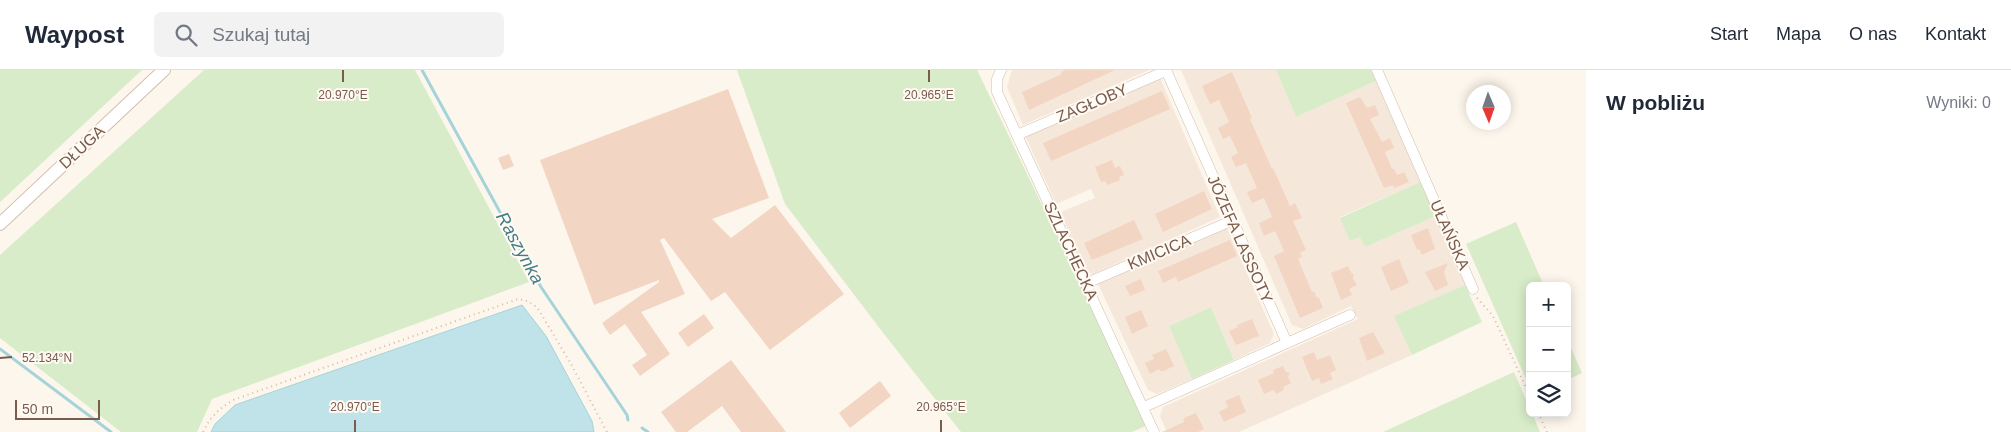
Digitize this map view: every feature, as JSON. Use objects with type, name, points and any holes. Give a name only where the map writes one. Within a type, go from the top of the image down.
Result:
[{"type":"street","name":"DŁUGA","points":[[0,224],[164,70]]},
{"type":"street","name":"SZLACHECKA","points":[[1001,70],[997,79],[997,92],[1087,283],[1154,432]]},
{"type":"street","name":"UŁAŃSKA","points":[[1377,70],[1473,289]]},
{"type":"street","name":"ZAGŁOBY","points":[[1017,135],[1166,71]]},
{"type":"street","name":"JÓZEFA LASSOTY","points":[[1166,71],[1287,344]]},
{"type":"street","name":"KMICICA","points":[[1087,283],[1231,221]]},
{"type":"street","points":[[1144,408],[1350,315]]},
{"type":"path","name":"UŁAŃSKA","points":[[1473,289],[1479,302],[1493,316],[1526,387]]},
{"type":"path","points":[[203,432],[209,420],[218,409],[233,400],[518,299],[527,301],[537,307],[607,432]]},
{"type":"path","points":[[1540,417],[1547,432]]},
{"type":"shaded area","points":[[1012,70],[1149,70],[1023,125],[1007,87]]},
{"type":"shaded area","points":[[1181,70],[1276,70],[1296,117],[1376,81],[1420,182],[1340,217],[1351,241],[1360,237],[1365,247],[1436,216],[1465,285],[1395,316],[1412,355],[1239,432],[1167,432],[1160,416],[1163,407],[1358,319],[1351,306],[1303,329],[1292,325]]},
{"type":"shaded area","points":[[1160,78],[1220,217],[1093,274],[1085,270],[1062,216],[1063,211],[1095,198],[1091,189],[1056,204],[1025,135]]},
{"type":"shaded area","points":[[1227,228],[1274,334],[1270,343],[1234,360],[1211,307],[1169,326],[1192,379],[1157,394],[1148,390],[1098,284]]},
{"type":"green space","points":[[0,70],[142,70],[0,202]]},
{"type":"green space","points":[[204,70],[415,70],[529,282],[212,399],[197,432],[121,432],[0,338],[0,255]]},
{"type":"green space","points":[[737,70],[977,70],[1148,425],[1132,432],[961,432],[785,204]]},
{"type":"green space","points":[[1276,70],[1371,70],[1376,81],[1296,117]]},
{"type":"green space","points":[[1420,182],[1436,216],[1365,247],[1360,237],[1350,241],[1340,218]]},
{"type":"green space","points":[[1516,222],[1542,282],[1526,282],[1526,379],[1466,244]]},
{"type":"green space","points":[[1465,285],[1482,322],[1412,355],[1394,316]]},
{"type":"green space","points":[[1211,307],[1234,360],[1192,379],[1169,326]]},
{"type":"green space","points":[[1571,348],[1582,373],[1571,378]]},
{"type":"green space","points":[[1514,372],[1526,400],[1526,417],[1534,417],[1540,432],[1383,432]]},
{"type":"water","points":[[522,305],[546,336],[592,421],[594,432],[211,432],[215,424],[235,405]]},
{"type":"building","points":[[1066,70],[1115,70],[1029,110],[1022,92],[1062,74],[1061,72]]},
{"type":"building","points":[[1232,72],[1272,169],[1290,206],[1295,203],[1302,218],[1293,221],[1306,250],[1300,253],[1302,257],[1298,259],[1312,292],[1314,291],[1317,298],[1319,298],[1323,308],[1300,318],[1274,256],[1284,251],[1275,231],[1264,236],[1259,223],[1272,217],[1264,198],[1252,203],[1247,192],[1257,188],[1246,163],[1236,167],[1231,157],[1238,153],[1230,136],[1223,139],[1218,128],[1229,122],[1219,100],[1210,104],[1202,86]]},
{"type":"building","points":[[728,89],[769,198],[712,219],[731,238],[775,205],[844,294],[770,350],[725,292],[711,301],[664,238],[660,240],[685,294],[641,312],[670,354],[640,376],[632,365],[647,355],[625,324],[610,335],[602,323],[659,282],[659,280],[594,305],[540,160]]},
{"type":"building","points":[[1162,91],[1170,109],[1051,161],[1043,143]]},
{"type":"building","points":[[1360,97],[1367,108],[1375,105],[1379,115],[1370,119],[1382,142],[1390,138],[1394,148],[1385,152],[1392,169],[1394,169],[1397,175],[1404,172],[1409,182],[1394,188],[1393,185],[1384,188],[1346,103]]},
{"type":"building","points":[[509,154],[514,166],[503,170],[498,158]]},
{"type":"building","points":[[1112,160],[1115,168],[1120,166],[1124,175],[1119,177],[1120,180],[1107,185],[1105,181],[1101,182],[1095,167]]},
{"type":"building","points":[[1204,191],[1212,209],[1163,232],[1155,214]]},
{"type":"building","points":[[1134,220],[1143,239],[1092,260],[1084,243]]},
{"type":"building","points":[[1428,228],[1435,249],[1422,255],[1419,249],[1417,250],[1411,235]]},
{"type":"building","points":[[1230,240],[1237,256],[1178,282],[1176,277],[1163,283],[1158,271]]},
{"type":"building","points":[[1399,259],[1409,283],[1391,291],[1381,267]]},
{"type":"building","points":[[1448,263],[1444,272],[1448,285],[1435,291],[1425,272]]},
{"type":"building","points":[[1348,266],[1351,273],[1354,274],[1353,278],[1357,285],[1349,289],[1352,295],[1341,300],[1331,273]]},
{"type":"building","points":[[1141,279],[1145,290],[1130,296],[1125,286]]},
{"type":"building","points":[[1141,310],[1148,326],[1132,334],[1125,317]]},
{"type":"building","points":[[704,314],[714,328],[688,347],[678,333]]},
{"type":"building","points":[[1252,319],[1259,336],[1236,345],[1229,331],[1238,327],[1237,325]]},
{"type":"building","points":[[1373,332],[1385,353],[1367,361],[1359,338]]},
{"type":"building","points":[[1166,349],[1174,366],[1164,371],[1159,369],[1150,374],[1145,363],[1154,359],[1152,355]]},
{"type":"building","points":[[1314,352],[1317,360],[1330,355],[1336,370],[1330,373],[1333,379],[1321,384],[1319,378],[1312,381],[1302,357]]},
{"type":"building","points":[[731,360],[786,432],[741,432],[722,406],[687,432],[676,432],[661,412]]},
{"type":"building","points":[[1283,366],[1286,372],[1290,373],[1288,377],[1291,383],[1283,387],[1284,390],[1276,394],[1274,390],[1264,394],[1258,380],[1274,373],[1273,370]]},
{"type":"building","points":[[880,381],[891,396],[850,428],[839,413]]},
{"type":"building","points":[[1239,395],[1246,412],[1224,422],[1219,412],[1228,407],[1225,401]]},
{"type":"building","points":[[1196,413],[1204,429],[1198,432],[1162,432],[1184,422],[1183,420],[1186,417]]},
{"type":"waterway","name":"Raszynka","points":[[422,70],[541,287],[627,415],[628,420]]},
{"type":"waterway","points":[[0,349],[111,432]]},
{"type":"waterway","name":"Raszynka","points":[[642,428],[648,432]]}]
